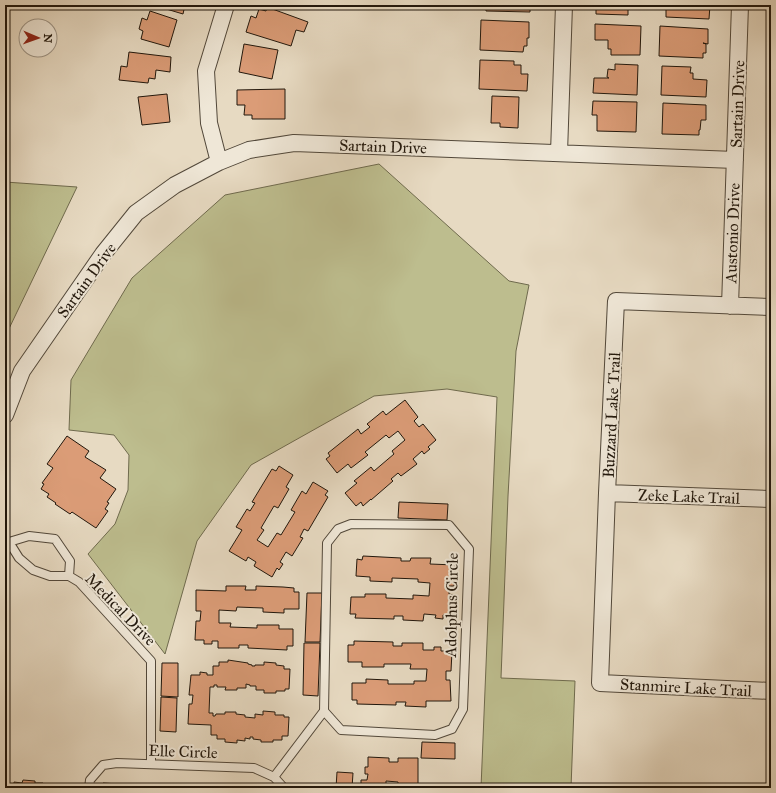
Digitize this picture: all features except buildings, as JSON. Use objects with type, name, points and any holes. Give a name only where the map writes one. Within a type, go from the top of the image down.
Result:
[{"type":"street","points":[[219,162],[209,122],[206,71],[226,5]]},
{"type":"street","points":[[559,153],[564,5]]},
{"type":"street","name":"Sartain Drive","points":[[5,415],[22,371],[103,254],[136,213],[174,185],[219,162],[249,150],[294,143],[735,160],[740,5]]},
{"type":"street","name":"Austonio Drive","points":[[730,306],[735,160]]},
{"type":"street","name":"Buzzard Lake Trail","points":[[600,683],[616,301],[771,307]]},
{"type":"street","name":"Zeke Lake Trail","points":[[607,493],[771,499]]},
{"type":"street","name":"Stanmire Lake Trail","points":[[600,683],[771,691]]},
{"type":"lane","name":"Adolphus Circle","points":[[351,524],[449,525],[469,549],[463,709],[452,729],[435,735],[342,730],[324,711],[327,543],[338,529],[351,524]]},
{"type":"lane","points":[[7,542],[29,536],[55,538],[70,561],[69,576]]},
{"type":"lane","name":"Medical Drive","points":[[7,542],[19,558],[33,570],[50,576],[69,576],[79,582],[151,661],[152,764]]},
{"type":"lane","points":[[274,777],[324,711]]},
{"type":"lane","name":"Elle Circle","points":[[89,788],[90,780],[103,765],[117,763],[254,768],[274,777],[284,788]]},
{"type":"green space","points":[[379,164],[509,281],[529,285],[516,351],[508,496],[501,678],[575,681],[571,788],[481,788],[497,397],[447,389],[374,396],[251,465],[197,541],[165,654],[88,554],[115,524],[128,490],[129,455],[114,435],[69,430],[71,380],[132,278],[225,195]]},
{"type":"green space","points":[[5,182],[77,187],[5,337]]}]
